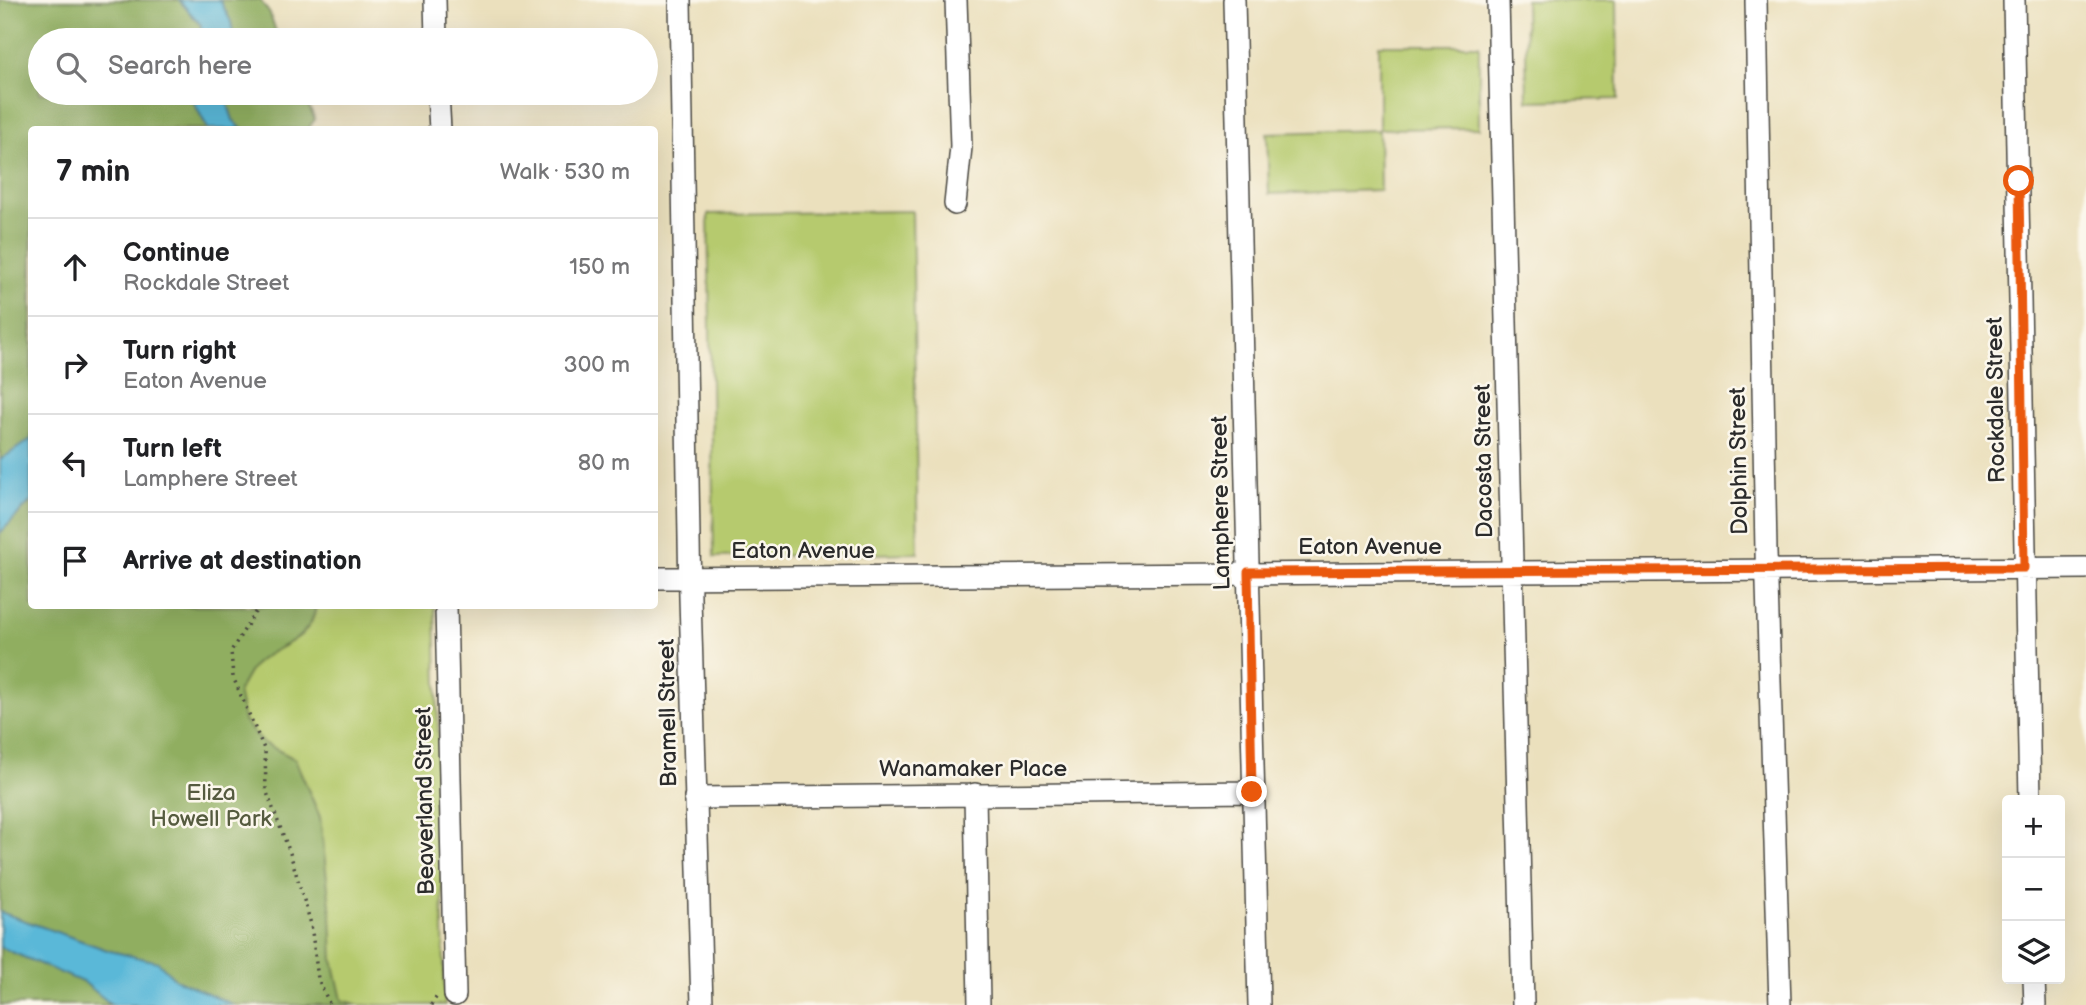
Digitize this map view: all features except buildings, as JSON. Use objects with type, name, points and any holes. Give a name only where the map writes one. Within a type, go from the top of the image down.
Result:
[{"type":"street","points":[[435,0],[436,28]]},
{"type":"street","name":"Bramell Street","points":[[680,0],[690,578],[702,1005]]},
{"type":"street","points":[[956,0],[961,147],[956,204]]},
{"type":"street","name":"Lamphere Street","points":[[1234,0],[1259,1005]]},
{"type":"street","name":"Dacosta Street","points":[[1498,0],[1523,1005]]},
{"type":"street","name":"Dolphin Street","points":[[1756,0],[1767,570],[1780,1005]]},
{"type":"street","name":"Rockdale Street","points":[[2014,0],[2030,795]]},
{"type":"street","points":[[439,105],[440,126]]},
{"type":"street","name":"Eaton Avenue","points":[[658,578],[2086,568]]},
{"type":"street","name":"Beaverland Street","points":[[446,609],[456,995]]},
{"type":"street","name":"Wanamaker Place","points":[[695,798],[1252,792]]},
{"type":"street","points":[[975,794],[979,1005]]},
{"type":"street","points":[[2034,984],[2035,1005]]},
{"type":"path","points":[[257,609],[232,651],[233,677],[265,751],[266,790],[311,924],[318,979],[330,1005]]},
{"type":"green space","name":"Eliza Howell Park","points":[[0,0],[28,28],[28,105],[215,105],[237,126],[28,126],[28,609],[435,609],[445,1005],[0,1005]]},
{"type":"green space","points":[[0,0],[179,0],[201,28],[28,28],[28,105],[195,105],[206,126],[28,126],[28,441],[0,460]]},
{"type":"green space","points":[[220,0],[260,0],[270,14],[275,28],[232,28]]},
{"type":"green space","points":[[1525,0],[1617,0],[1618,99],[1527,101]]},
{"type":"green space","points":[[1379,45],[1479,45],[1479,128],[1379,129]]},
{"type":"green space","points":[[228,105],[308,105],[315,119],[310,126],[239,126],[233,120]]},
{"type":"green space","points":[[1379,130],[1380,190],[1269,194],[1267,133]]},
{"type":"green space","points":[[912,211],[918,553],[714,557],[708,214]]},
{"type":"green space","points":[[28,504],[28,609],[315,609],[307,628],[292,641],[256,663],[238,691],[244,721],[262,742],[295,759],[320,817],[333,960],[342,1000],[359,1005],[234,1005],[175,979],[157,962],[110,951],[0,912],[0,533]]},
{"type":"green space","points":[[0,947],[85,983],[112,1005],[0,1005]]},
{"type":"water","points":[[179,0],[220,0],[232,28],[201,28]]},
{"type":"water","points":[[195,105],[228,105],[233,120],[239,126],[206,126]]},
{"type":"water","points":[[28,441],[28,504],[0,533],[0,460]]},
{"type":"water","points":[[0,912],[110,951],[158,962],[175,979],[234,1005],[112,1005],[85,983],[0,947]]},
{"type":"route","points":[[1252,792],[1248,572],[2024,568],[2019,181]]}]
